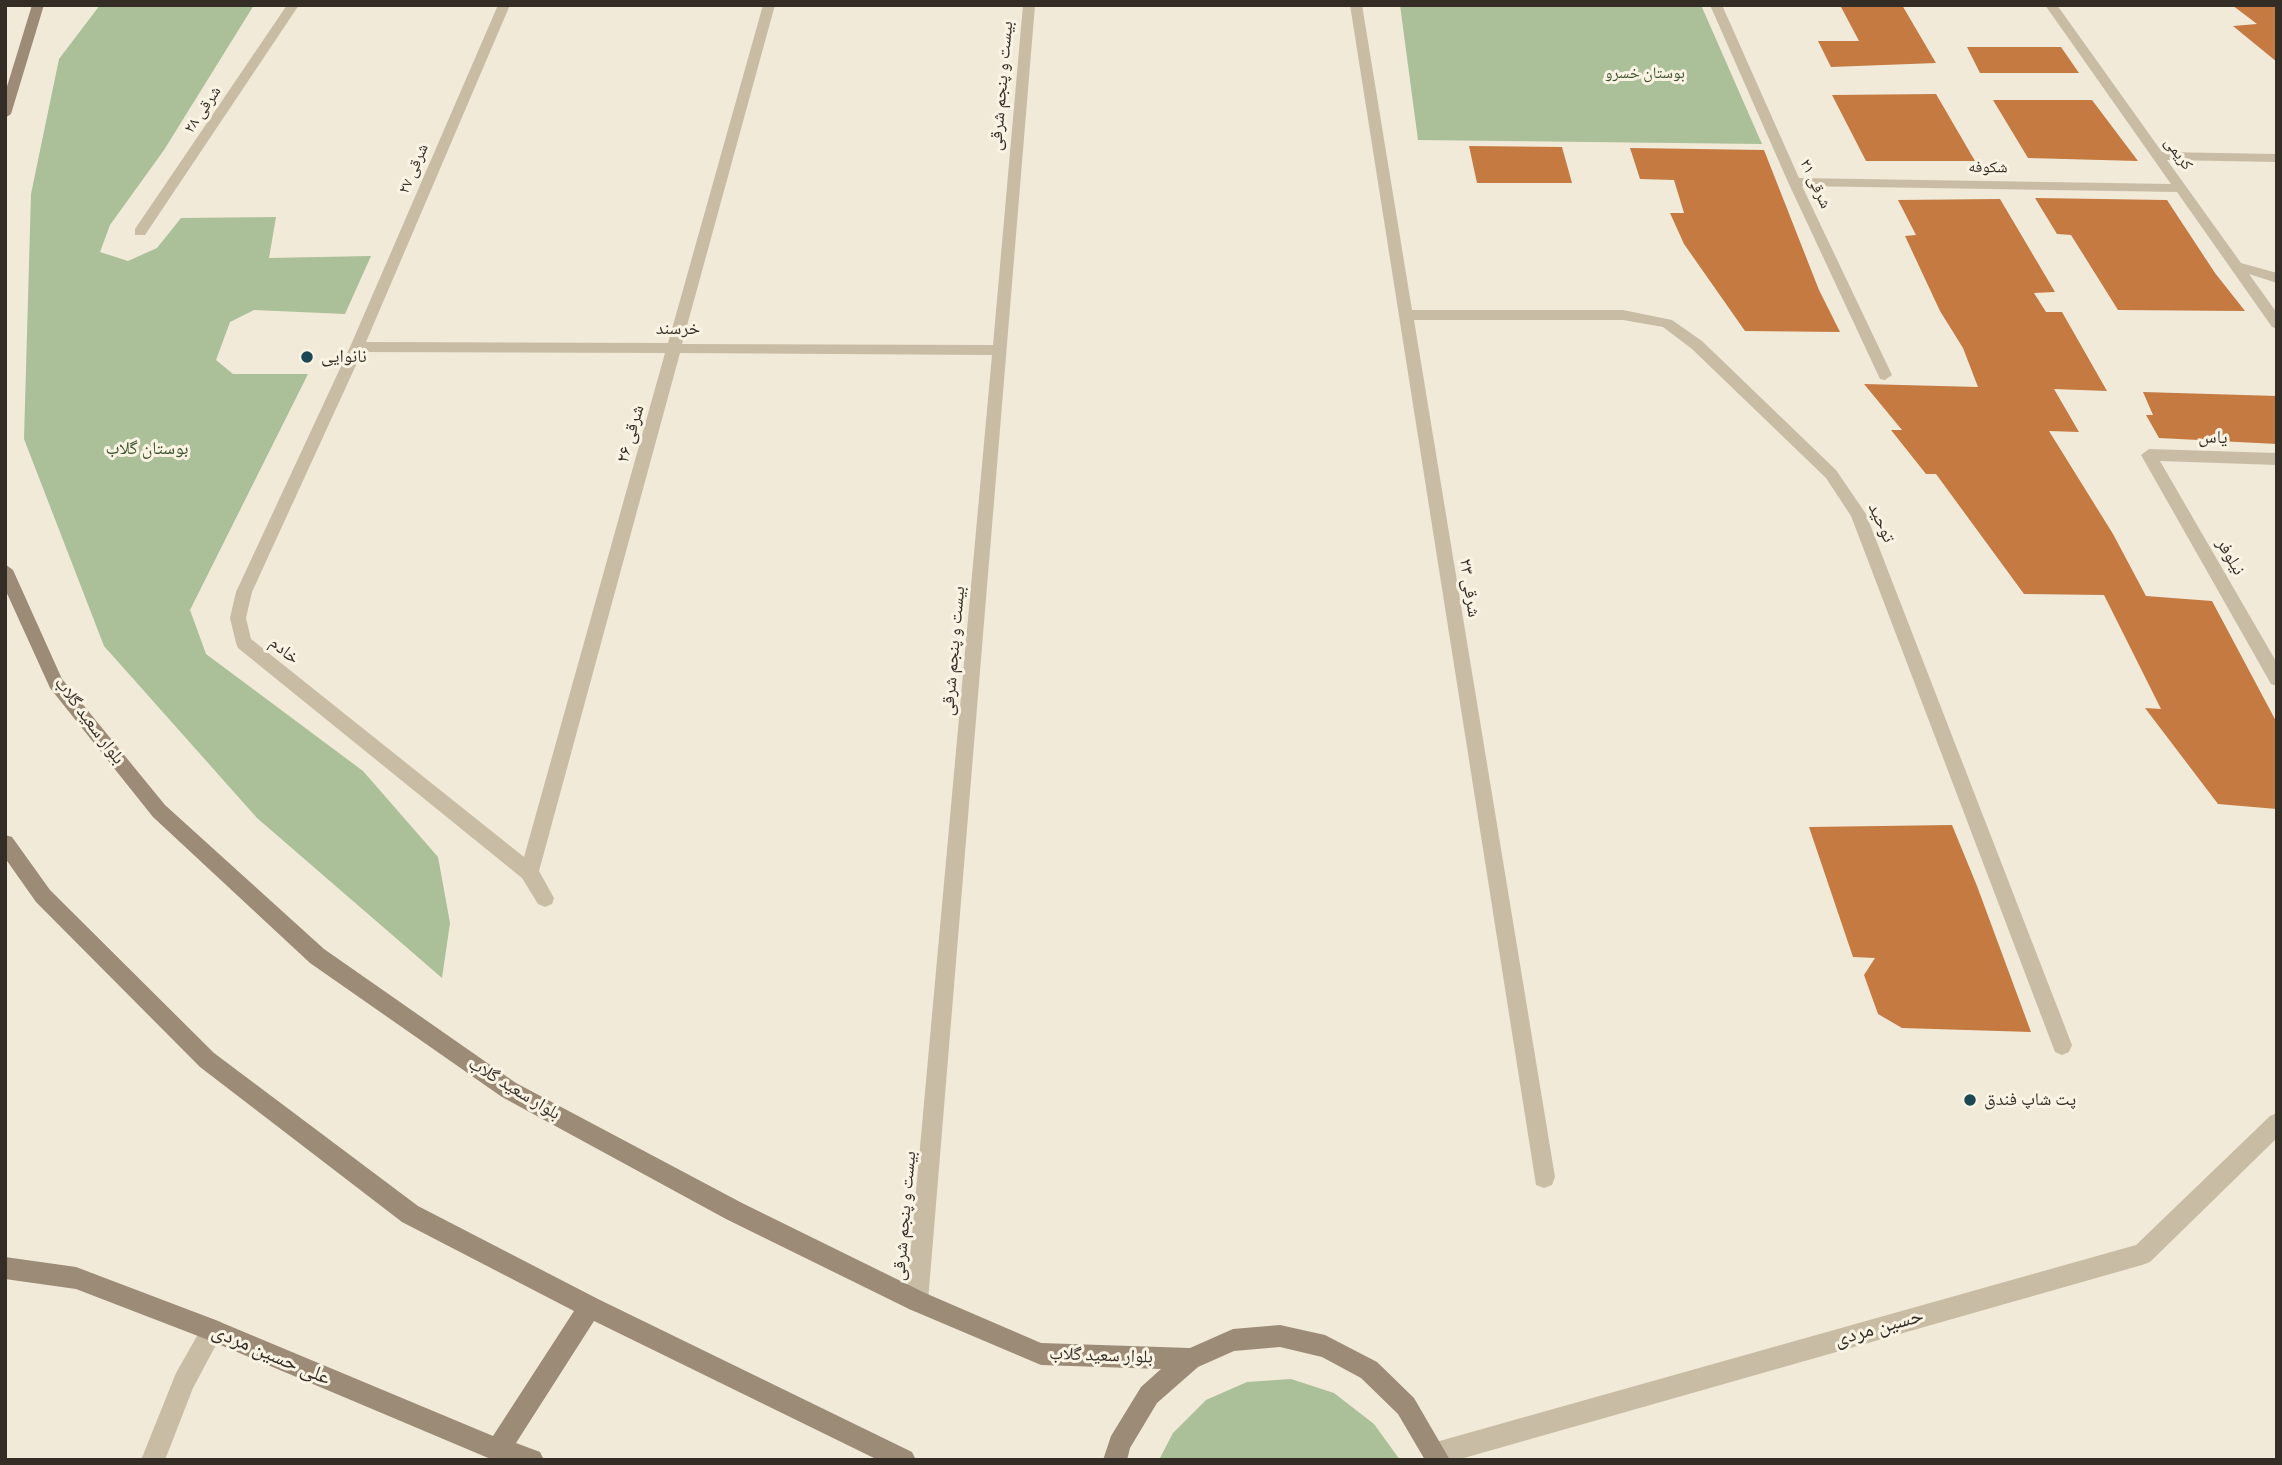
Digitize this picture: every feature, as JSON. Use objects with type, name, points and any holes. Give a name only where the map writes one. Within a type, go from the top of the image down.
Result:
[{"type":"main road","points":[[5,114],[38,5]]},
{"type":"main road","name":"بلوار سعید گلاب","points":[[5,570],[56,683],[159,810],[317,956],[509,1090],[734,1211],[917,1301],[1041,1354],[1190,1359]]},
{"type":"main road","points":[[5,844],[43,896],[207,1060],[410,1214],[590,1307],[904,1460]]},
{"type":"main road","name":"علی حسین مردی","points":[[5,1268],[76,1278],[213,1330],[498,1450],[532,1460]]},
{"type":"main road","points":[[498,1450],[590,1307]]},
{"type":"main road","points":[[1115,1460],[1119,1444],[1149,1395],[1190,1359],[1233,1340],[1280,1336],[1325,1346],[1368,1370],[1406,1406],[1437,1457]]},
{"type":"street","name":"۲۸ شرقی","points":[[140,232],[293,5]]},
{"type":"street","name":"۲۷ شرقی","points":[[357,347],[504,5]]},
{"type":"street","name":"۲۶ شرقی","points":[[529,872],[769,5]]},
{"type":"street","name":"بیست و پنجم شرقی","points":[[917,1301],[1029,5]]},
{"type":"street","name":"۲۳ شرقی","points":[[1356,5],[1544,1177]]},
{"type":"street","name":"۲۱ شرقی","points":[[1716,5],[1794,182],[1885,375]]},
{"type":"street","name":"کریمی","points":[[2051,5],[2277,324]]},
{"type":"street","points":[[2158,156],[2277,158]]},
{"type":"street","name":"شکوفه","points":[[1794,182],[2181,188]]},
{"type":"street","points":[[2236,266],[2277,278]]},
{"type":"street","name":"توحید","points":[[1405,315],[1623,315],[1667,323],[1697,345],[1831,474],[1858,514],[2062,1045]]},
{"type":"street","name":"خرسند","points":[[357,347],[999,350]]},
{"type":"street","name":"خادم","points":[[357,347],[244,592],[238,618],[244,643],[529,872],[545,898]]},
{"type":"street","name":"یاس","points":[[2149,455],[2277,459]]},
{"type":"street","name":"نیلوفر","points":[[2149,455],[2277,679]]},
{"type":"street","name":"حسین مردی","points":[[1437,1457],[2142,1254],[2277,1123]]},
{"type":"street","points":[[153,1460],[184,1381],[213,1330]]},
{"type":"green space","name":"بوستان گلاب","points":[[100,5],[254,5],[164,150],[110,225],[100,252],[128,261],[157,248],[181,218],[276,217],[269,258],[371,256],[345,314],[254,310],[230,322],[216,360],[233,374],[308,374],[190,610],[206,654],[363,771],[438,857],[450,923],[442,978],[257,818],[104,646],[24,439],[31,194],[59,59]]},
{"type":"green space","name":"بوستان خسرو","points":[[1400,5],[1701,5],[1762,144],[1418,140]]},
{"type":"green space","points":[[1291,1379],[1334,1393],[1374,1424],[1400,1460],[1159,1460],[1173,1433],[1206,1400],[1247,1382]]},
{"type":"building","points":[[1840,5],[1902,5],[1936,63],[1831,67],[1818,41],[1859,41]]},
{"type":"building","points":[[2232,5],[2277,5],[2277,62],[2233,26],[2257,24]]},
{"type":"building","points":[[1967,47],[2061,47],[2079,73],[1980,73]]},
{"type":"building","points":[[1936,94],[1975,161],[1866,161],[1832,95]]},
{"type":"building","points":[[1993,100],[2092,100],[2138,161],[2028,158]]},
{"type":"building","points":[[1469,146],[1562,147],[1572,183],[1477,183]]},
{"type":"building","points":[[1630,148],[1764,150],[1819,290],[1840,332],[1745,331],[1684,244],[1670,213],[1684,213],[1674,180],[1640,179]]},
{"type":"building","points":[[2035,198],[2167,200],[2215,273],[2245,311],[2118,310],[2071,235],[2057,234]]},
{"type":"building","points":[[2000,199],[2055,292],[2034,293],[2046,312],[2062,312],[2107,391],[2054,389],[2079,432],[2049,431],[2113,534],[2146,596],[2212,601],[2277,723],[2277,809],[2218,804],[2145,708],[2161,709],[2104,595],[2024,594],[1936,474],[1926,474],[1891,430],[1902,430],[1864,384],[1978,387],[1963,348],[1940,311],[1905,236],[1916,235],[1898,200]]},
{"type":"building","points":[[2143,392],[2277,396],[2277,444],[2159,438],[2146,415],[2153,415]]},
{"type":"building","points":[[1952,825],[2031,1032],[1902,1028],[1878,1014],[1864,975],[1875,958],[1853,957],[1809,827]]},
{"type":"place","name":"نانوایی","points":[[307,357]]},
{"type":"place","name":"پت شاپ فندق","points":[[1970,1100]]}]
